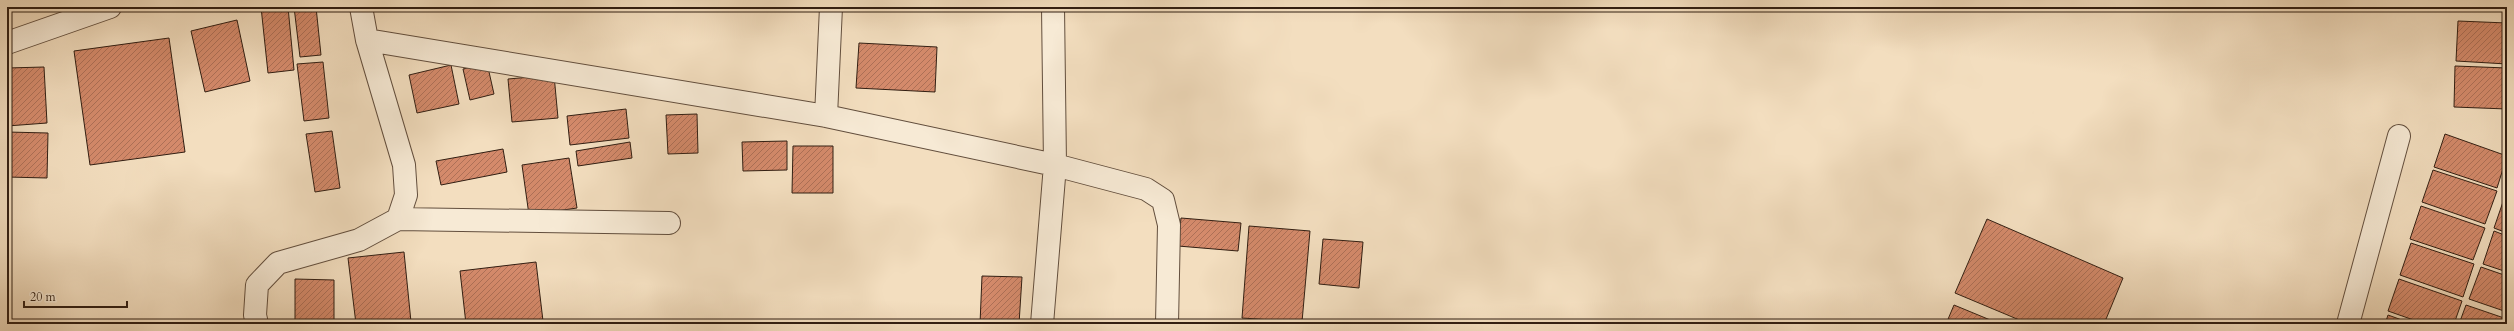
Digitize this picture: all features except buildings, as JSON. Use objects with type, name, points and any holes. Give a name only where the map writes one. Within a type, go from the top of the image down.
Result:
[{"type":"street","points":[[7,43],[110,7]]},
{"type":"street","points":[[362,7],[368,40],[404,165],[406,195],[398,219]]},
{"type":"street","points":[[826,116],[831,7]]},
{"type":"street","points":[[1042,324],[1055,165],[1053,7]]},
{"type":"street","points":[[368,40],[826,116],[1055,165],[1146,189],[1163,200],[1169,225],[1167,324]]},
{"type":"street","points":[[2348,324],[2399,136]]},
{"type":"street","points":[[257,324],[257,285],[278,263],[359,240],[398,219],[669,223]]}]
